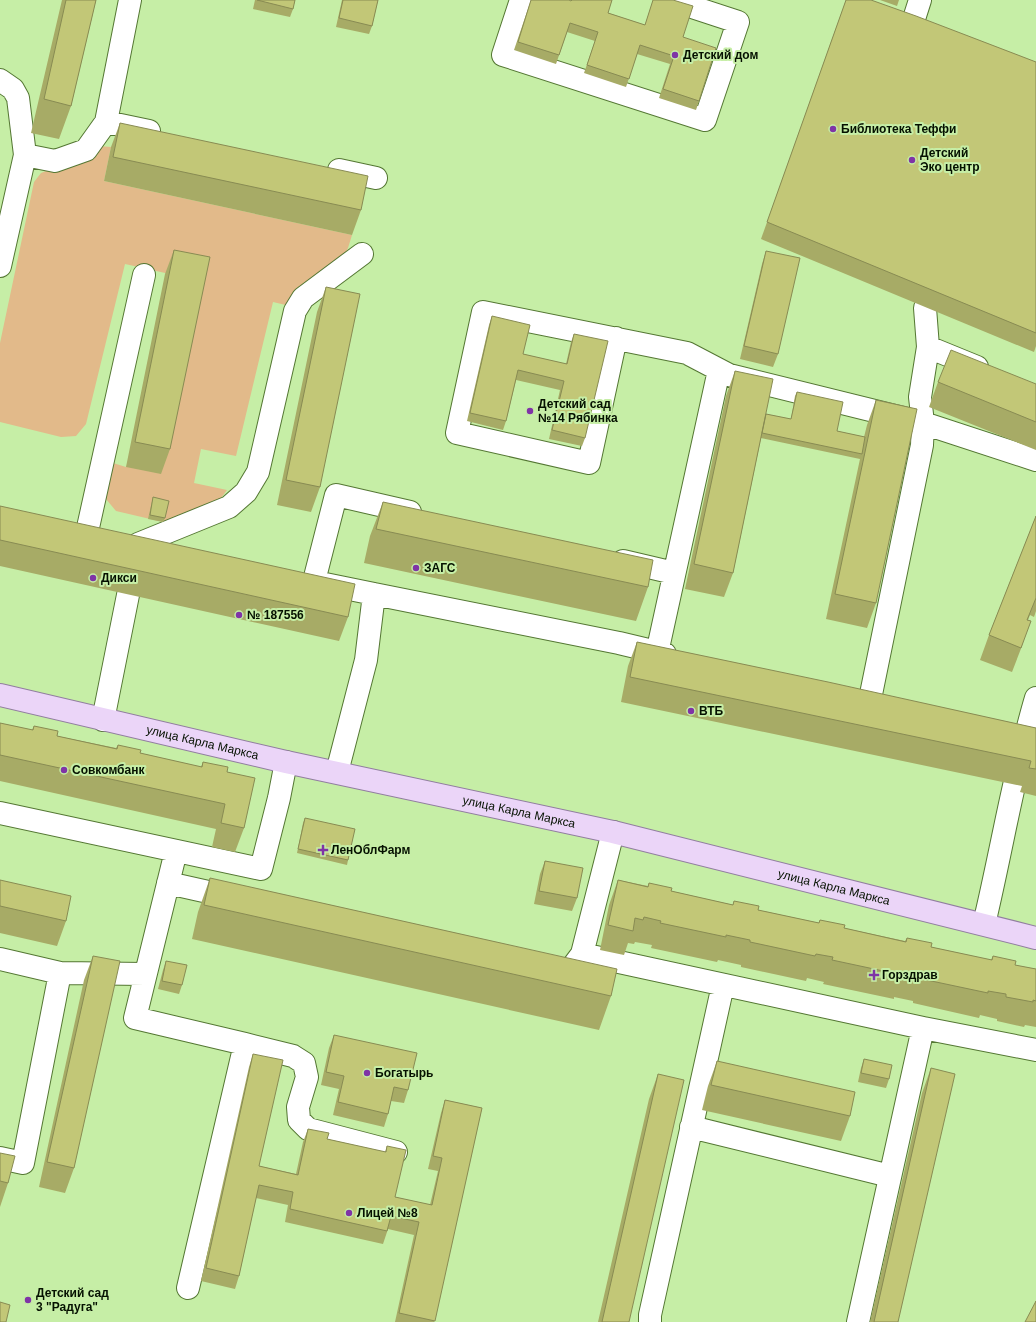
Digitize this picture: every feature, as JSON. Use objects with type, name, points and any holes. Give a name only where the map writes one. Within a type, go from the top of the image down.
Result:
[{"type":"main road","name":"улица Карла Маркса","points":[[0,695],[286,762],[613,832],[1036,938]]},
{"type":"lane","points":[[25,155],[55,161],[86,150],[106,122],[130,0]]},
{"type":"lane","points":[[521,0],[504,55],[705,120],[738,22],[671,0]]},
{"type":"lane","points":[[898,62],[910,33],[920,0]]},
{"type":"lane","points":[[0,80],[13,89],[18,98],[25,155],[0,266]]},
{"type":"lane","points":[[106,122],[167,135]]},
{"type":"lane","points":[[322,166],[376,178]]},
{"type":"lane","points":[[136,553],[229,507],[246,492],[258,472],[295,311],[302,298],[362,254]]},
{"type":"lane","points":[[87,532],[144,275]]},
{"type":"lane","points":[[831,695],[877,706],[922,445],[923,423],[920,397],[928,347],[925,308]]},
{"type":"lane","points":[[616,338],[589,463],[457,433],[483,312],[616,338],[687,353],[729,375],[923,423],[1036,460]]},
{"type":"lane","points":[[928,347],[993,373]]},
{"type":"lane","points":[[657,652],[719,370]]},
{"type":"lane","points":[[428,516],[336,495],[306,580],[619,643],[687,660]]},
{"type":"lane","points":[[65,527],[112,538],[136,553],[169,551]]},
{"type":"lane","points":[[605,557],[674,572]]},
{"type":"lane","points":[[337,772],[366,660],[374,594]]},
{"type":"lane","points":[[103,720],[128,595]]},
{"type":"lane","points":[[984,924],[997,870],[1023,735],[1036,698]]},
{"type":"lane","points":[[0,813],[261,869],[279,798],[286,762]]},
{"type":"lane","points":[[532,965],[555,970],[570,970],[582,954],[613,832]]},
{"type":"lane","points":[[176,851],[135,1018],[293,1056],[304,1063],[307,1077],[298,1107],[299,1120],[308,1129],[396,1152]]},
{"type":"lane","points":[[168,883],[253,902]]},
{"type":"lane","points":[[582,954],[922,1028],[1036,1050]]},
{"type":"lane","points":[[0,959],[60,973],[145,974]]},
{"type":"lane","points":[[0,1158],[23,1163],[60,973]]},
{"type":"lane","points":[[650,1322],[650,1315],[723,985]]},
{"type":"lane","points":[[858,1322],[922,1028]]},
{"type":"lane","points":[[188,1288],[245,1044]]},
{"type":"lane","points":[[691,1127],[890,1176]]},
{"type":"shaded area","points":[[99,146],[111,147],[104,181],[352,235],[342,260],[290,306],[273,302],[236,456],[201,449],[194,483],[227,490],[218,502],[163,522],[116,511],[106,499],[113,463],[126,467],[201,281],[125,264],[86,424],[76,436],[61,437],[0,422],[0,343],[34,182],[41,173]]},
{"type":"building","points":[[66,0],[96,0],[71,106],[44,99]]},
{"type":"building","points":[[257,0],[295,0],[293,9]]},
{"type":"building","points":[[343,0],[378,0],[372,26],[339,18]]},
{"type":"building","name":"Детский дом","points":[[531,0],[612,0],[608,13],[645,25],[653,0],[673,0],[693,6],[683,37],[716,48],[699,101],[663,89],[674,56],[640,45],[629,79],[587,65],[598,32],[570,23],[559,55],[518,42]]},
{"type":"building","name":"Детский Эко центр","points":[[846,0],[871,0],[1036,62],[1036,333],[767,222]]},
{"type":"building","points":[[120,123],[368,176],[361,210],[113,157]]},
{"type":"building","points":[[174,250],[210,257],[170,449],[135,442]]},
{"type":"building","points":[[766,251],[800,258],[778,354],[744,346]]},
{"type":"building","points":[[326,287],[360,294],[320,487],[286,480]]},
{"type":"building","points":[[492,316],[530,325],[523,354],[567,364],[574,334],[608,341],[585,438],[552,430],[564,381],[518,370],[506,421],[470,413]]},
{"type":"building","points":[[951,350],[1036,384],[1036,422],[938,382]]},
{"type":"building","points":[[735,371],[773,379],[733,573],[694,564]]},
{"type":"building","points":[[797,392],[843,402],[837,431],[865,437],[862,454],[762,433],[766,414],[791,419]]},
{"type":"building","points":[[876,400],[917,409],[876,603],[835,594]]},
{"type":"building","points":[[153,497],[169,501],[165,518],[150,515]]},
{"type":"building","points":[[383,502],[653,560],[648,587],[376,529]]},
{"type":"building","points":[[0,506],[355,584],[348,617],[0,540]]},
{"type":"building","points":[[1036,516],[1036,598],[1027,620],[1031,621],[1021,648],[989,635]]},
{"type":"building","points":[[637,642],[1036,728],[1036,769],[1029,768],[1031,761],[630,677]]},
{"type":"building","points":[[0,723],[33,730],[34,726],[58,731],[57,736],[117,749],[118,745],[141,750],[140,753],[202,767],[203,762],[228,767],[227,772],[255,778],[244,828],[221,823],[225,804],[0,755]]},
{"type":"building","points":[[305,818],[355,829],[348,860],[298,849]]},
{"type":"building","points":[[545,861],[583,868],[577,898],[539,891]]},
{"type":"building","points":[[210,878],[617,969],[611,996],[204,905]]},
{"type":"building","points":[[0,880],[71,896],[66,921],[0,906]]},
{"type":"building","points":[[618,880],[648,887],[649,883],[672,888],[671,891],[733,905],[734,901],[759,906],[758,910],[819,923],[820,920],[845,925],[844,928],[906,942],[907,938],[932,943],[931,947],[992,960],[993,956],[1016,961],[1015,965],[1036,969],[1036,1001],[1033,1000],[1033,1002],[1006,997],[1006,994],[988,991],[988,993],[922,979],[922,977],[903,973],[902,975],[832,960],[833,957],[816,954],[815,956],[750,942],[750,940],[726,935],[726,937],[660,923],[661,921],[644,917],[643,920],[635,918],[633,931],[608,925]]},
{"type":"building","points":[[93,956],[120,961],[74,1168],[47,1162]]},
{"type":"building","points":[[166,961],[187,965],[182,985],[162,981]]},
{"type":"building","points":[[334,1035],[417,1053],[408,1090],[394,1087],[388,1114],[338,1102],[344,1076],[326,1072]]},
{"type":"building","points":[[253,1054],[283,1060],[259,1166],[298,1175],[308,1129],[329,1133],[327,1139],[386,1152],[387,1146],[406,1150],[395,1197],[432,1205],[442,1158],[433,1156],[445,1100],[482,1108],[435,1321],[399,1313],[419,1222],[391,1216],[387,1231],[290,1209],[293,1192],[259,1185],[239,1276],[206,1268]]},
{"type":"building","points":[[864,1059],[892,1065],[889,1079],[861,1073]]},
{"type":"building","points":[[717,1061],[855,1092],[850,1116],[711,1085]]},
{"type":"building","points":[[931,1068],[955,1074],[898,1322],[874,1322]]},
{"type":"building","points":[[658,1074],[684,1080],[629,1322],[602,1322]]},
{"type":"building","points":[[0,1153],[15,1156],[8,1183],[0,1181]]},
{"type":"building","points":[[1036,1301],[1036,1322],[1025,1322]]},
{"type":"building","points":[[0,1302],[10,1305],[6,1322],[0,1322]]},
{"type":"place","name":"Детский дом","points":[[675,55]]},
{"type":"place","name":"Библиотека Теффи","points":[[833,129]]},
{"type":"place","name":"Детский Эко центр","points":[[912,160]]},
{"type":"place","name":"Детский сад №14 Рябинка","points":[[530,411]]},
{"type":"place","name":"ЗАГС","points":[[416,568]]},
{"type":"place","name":"Дикси","points":[[93,578]]},
{"type":"place","name":"№ 187556","points":[[239,615]]},
{"type":"place","name":"ВТБ","points":[[691,711]]},
{"type":"place","name":"Совкомбанк","points":[[64,770]]},
{"type":"place","name":"ЛенОблФарм","points":[[323,850]]},
{"type":"place","name":"Горздрав","points":[[874,975]]},
{"type":"place","name":"Богатырь","points":[[367,1073]]},
{"type":"place","name":"Лицей №8","points":[[349,1213]]},
{"type":"place","name":"Детский сад 3 \"Радуга\"","points":[[28,1300]]}]
